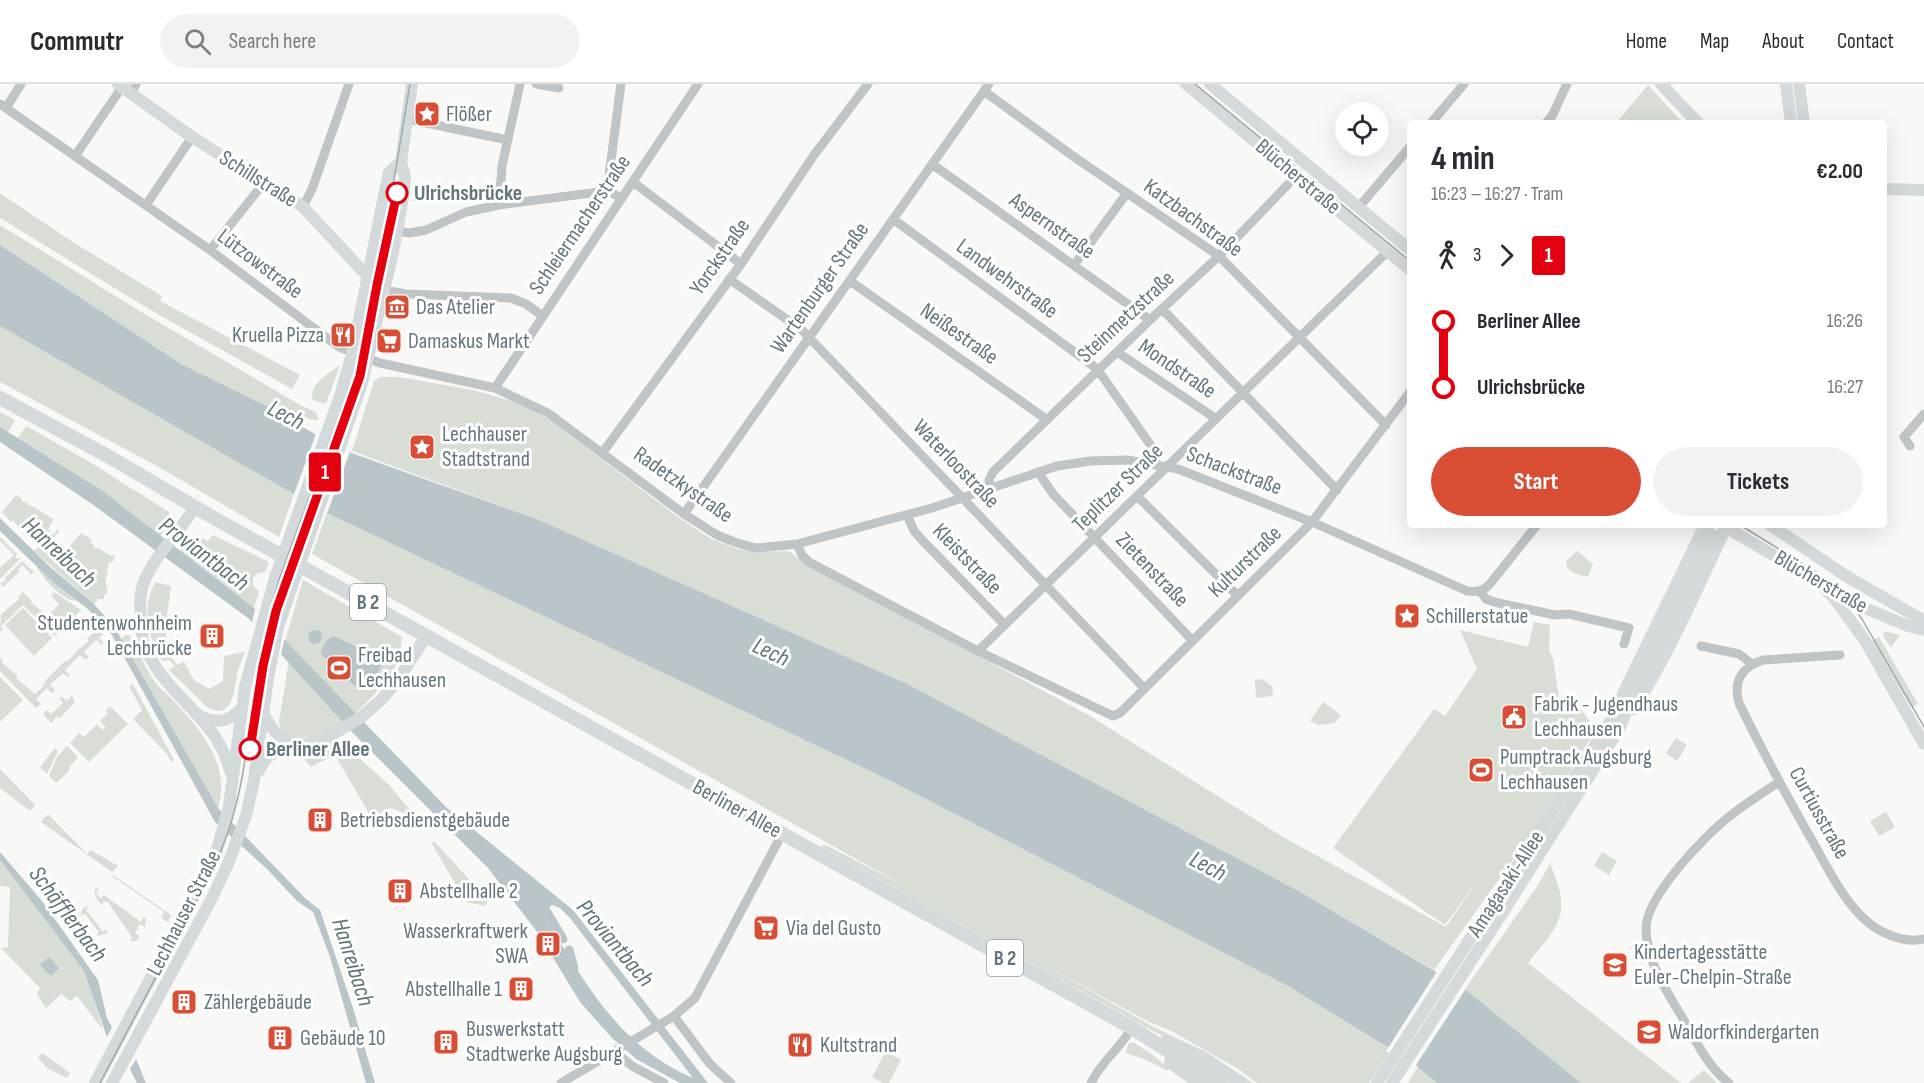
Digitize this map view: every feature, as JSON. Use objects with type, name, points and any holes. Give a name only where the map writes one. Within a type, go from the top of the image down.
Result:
[{"type":"main road","name":"Berliner Allee","points":[[0,398],[126,466],[195,507],[1133,1029],[1219,1083]]},
{"type":"main road","points":[[1133,1029],[1183,1072],[1200,1083]]},
{"type":"main road","points":[[1133,1029],[1201,1057],[1240,1083]]},
{"type":"street","points":[[3,106],[21,84]]},
{"type":"street","points":[[303,207],[312,189],[349,84]]},
{"type":"street","points":[[401,162],[412,84]]},
{"type":"street","points":[[499,205],[500,184],[520,84]]},
{"type":"street","points":[[536,84],[559,88]]},
{"type":"street","points":[[607,191],[621,84]]},
{"type":"street","name":"Schleiermacherstraße","points":[[495,388],[698,84]]},
{"type":"street","name":"Yorckstraße","points":[[603,453],[741,264],[814,155],[868,84]]},
{"type":"street","name":"Blücherstraße","points":[[1186,84],[1407,267]]},
{"type":"street","name":"Blücherstraße","points":[[1210,84],[1407,248]]},
{"type":"street","points":[[1434,120],[1464,84]]},
{"type":"street","points":[[1549,120],[1567,84]]},
{"type":"street","points":[[1661,84],[1695,120]]},
{"type":"street","points":[[1786,84],[1791,120]]},
{"type":"street","points":[[1798,84],[1804,120]]},
{"type":"street","points":[[75,156],[127,87]]},
{"type":"street","name":"Schillstraße","points":[[127,87],[192,138],[303,207],[367,277],[384,290]]},
{"type":"street","name":"Wartenburger Straße","points":[[684,513],[986,87]]},
{"type":"street","name":"Katzbachstraße","points":[[986,87],[1126,193],[1219,256],[1386,424]]},
{"type":"street","name":"Lützowstraße","points":[[3,106],[210,250],[339,347],[352,352]]},
{"type":"street","points":[[407,119],[508,140]]},
{"type":"street","points":[[146,206],[192,138]]},
{"type":"street","points":[[1358,208],[1407,151]]},
{"type":"street","name":"Lechhauser Straße","points":[[94,1083],[215,857],[229,806],[241,709],[256,644],[275,578],[341,393],[352,352],[389,172],[401,162],[405,177],[397,231],[369,359],[281,615],[272,654],[254,780],[246,816],[228,864],[210,902],[112,1083]]},
{"type":"street","name":"Aspernstraße","points":[[932,164],[1150,320]]},
{"type":"street","name":"Steinmetzstraße","points":[[990,489],[993,472],[1219,256],[1297,175]]},
{"type":"street","points":[[633,182],[741,264]]},
{"type":"street","points":[[210,250],[264,183]]},
{"type":"street","points":[[1887,189],[1924,190]]},
{"type":"street","points":[[397,231],[409,233],[426,230],[466,212],[499,205],[607,191],[621,198]]},
{"type":"street","points":[[1074,265],[1126,193]]},
{"type":"street","name":"Landwehrstraße","points":[[893,219],[1098,370],[1154,450],[1156,464]]},
{"type":"street","name":"Teplitzer Straße","points":[[978,651],[1388,251]]},
{"type":"street","name":"Waterloostraße","points":[[729,279],[802,330],[1144,688]]},
{"type":"street","name":"Neißestraße","points":[[850,281],[1046,419]]},
{"type":"street","points":[[384,290],[406,294],[512,298],[526,304],[543,316]]},
{"type":"street","points":[[1162,309],[1337,490]]},
{"type":"street","name":"Radetzkystraße","points":[[352,352],[369,359],[495,388],[548,413],[717,535],[756,548],[797,544]]},
{"type":"street","name":"Mondstraße","points":[[1117,352],[1215,418]]},
{"type":"street","name":"Kulturstraße","points":[[978,651],[1113,716],[1120,713],[1312,522],[1407,399]]},
{"type":"street","points":[[1911,446],[1904,437],[1924,414]]},
{"type":"street","name":"Schackstraße","points":[[797,544],[907,515],[1057,466],[1090,461],[1127,460],[1168,466],[1312,522],[1467,591],[1480,591],[1485,599],[1555,615],[1569,614],[1629,628],[1624,644]]},
{"type":"street","name":"Zietenstraße","points":[[1038,472],[1053,494],[1192,640]]},
{"type":"street","points":[[1137,496],[1238,596]]},
{"type":"street","points":[[195,507],[160,555],[144,583],[140,600],[142,639],[150,657],[164,678],[215,736],[232,777]]},
{"type":"street","name":"Kleiststraße","points":[[907,515],[914,531],[922,540],[1005,625]]},
{"type":"street","points":[[1480,591],[1489,585],[1535,528]]},
{"type":"street","points":[[1615,725],[1704,528]]},
{"type":"street","points":[[1615,725],[1633,711],[1657,671],[1683,620],[1724,528]]},
{"type":"street","name":"Blücherstraße","points":[[1729,528],[1860,606],[1897,622],[1924,630]]},
{"type":"street","name":"Blücherstraße","points":[[1774,528],[1820,560],[1924,621]]},
{"type":"street","name":"Amagasaki-Allee","points":[[1392,1083],[1469,953],[1615,725],[1637,686],[1709,540]]},
{"type":"street","points":[[797,544],[802,555],[809,562],[978,651]]},
{"type":"street","points":[[1809,575],[1834,597],[1864,639],[1924,744]]},
{"type":"street","points":[[1864,639],[1859,623],[1860,606],[1866,587]]},
{"type":"street","points":[[254,780],[267,757],[278,751],[323,740],[360,718],[380,701],[396,682],[427,635]]},
{"type":"street","points":[[1701,646],[1739,654],[1752,664],[1763,660],[1840,655]]},
{"type":"street","name":"Curtiusstraße","points":[[1752,664],[1740,674],[1737,696],[1779,782],[1835,880],[1862,917],[1881,932],[1898,938],[1918,941],[1924,939]]},
{"type":"street","points":[[197,714],[211,721],[223,721],[232,718],[241,709]]},
{"type":"street","points":[[264,714],[271,729],[281,738],[305,745]]},
{"type":"street","points":[[1730,1083],[1708,1060],[1666,989],[1648,951],[1647,920],[1654,901],[1691,854],[1727,818],[1779,782]]},
{"type":"street","points":[[561,1083],[674,1016],[695,999],[782,834]]},
{"type":"street","name":"Amagasaki-Allee","points":[[1377,1083],[1469,953]]},
{"type":"street","points":[[674,1016],[710,1064],[731,1083]]},
{"type":"street","points":[[1090,1083],[1097,1070],[1133,1029]]},
{"type":"street","points":[[618,1051],[632,1066],[664,1083]]},
{"type":"shaded area","points":[[1648,85],[1680,120],[1619,120]]},
{"type":"shaded area","points":[[0,193],[71,241],[162,296],[160,301],[300,375],[292,389],[152,311],[0,218]]},
{"type":"shaded area","points":[[0,225],[148,316],[316,412],[319,421],[296,416],[286,417],[183,365],[0,245]]},
{"type":"shaded area","points":[[0,326],[294,494],[279,537],[157,466],[0,382]]},
{"type":"shaded area","points":[[340,365],[326,404],[313,400],[313,389],[316,385]]},
{"type":"shaded area","points":[[380,377],[399,377],[473,390],[519,403],[550,420],[678,517],[711,539],[738,549],[756,552],[788,551],[808,564],[1090,716],[1283,837],[1446,927],[1482,874],[1445,925],[1333,848],[1434,709],[1445,716],[1477,669],[1460,630],[1528,647],[1534,622],[1550,625],[1549,649],[1553,659],[1559,698],[1577,704],[1596,730],[1530,836],[1434,970],[1304,894],[534,518],[352,451],[374,381]]},
{"type":"shaded area","points":[[0,412],[15,420],[8,432],[0,427]]},
{"type":"shaded area","points":[[26,426],[88,461],[169,512],[169,520],[161,536],[103,491],[18,438]]},
{"type":"shaded area","points":[[16,495],[25,503],[26,501],[27,504],[54,519],[48,529],[50,531],[36,544],[30,538],[27,527],[18,526],[13,520],[11,522],[2,512]]},
{"type":"shaded area","points":[[327,513],[893,782],[1286,985],[1391,1050],[1369,1083],[1257,1083],[1240,1070],[1173,1032],[1145,1020],[1045,965],[1152,1026],[1211,1055],[1253,1083],[1248,1083],[1222,1066],[1151,1030],[822,848],[821,846],[824,845],[832,848],[908,888],[312,554]]},
{"type":"shaded area","points":[[57,529],[59,531],[51,541],[56,549],[68,548],[81,533],[92,540],[90,542],[94,545],[93,547],[111,556],[115,555],[112,563],[109,562],[105,585],[107,585],[107,594],[104,595],[104,599],[98,599],[94,604],[34,551],[52,533],[54,535]]},
{"type":"shaded area","points":[[213,535],[269,562],[265,572],[257,573],[253,578],[253,586],[259,591],[254,608],[179,550],[198,536],[208,541]]},
{"type":"shaded area","points":[[0,537],[17,554],[15,558],[21,558],[0,579],[0,568],[14,555],[0,541]]},
{"type":"shaded area","points":[[1577,551],[1593,564],[1588,577],[1568,568],[1566,561]]},
{"type":"shaded area","points":[[22,561],[34,572],[31,575],[23,565],[18,569],[20,571],[3,587],[0,583],[6,581],[4,579]]},
{"type":"shaded area","points":[[36,566],[77,601],[59,593]]},
{"type":"shaded area","name":"Freibad Lechhausen","points":[[303,580],[402,637],[399,662],[375,694],[355,714],[353,713],[339,724],[313,737],[304,738],[286,733],[281,729],[279,722],[291,647],[285,641]]},
{"type":"shaded area","points":[[155,582],[171,586],[166,627],[168,647],[177,665],[184,662],[194,680],[209,689],[223,681],[224,656],[245,652],[231,701],[223,710],[216,711],[207,707],[169,670],[175,667],[170,660],[162,661],[157,652],[148,622],[148,602]]},
{"type":"shaded area","points":[[23,592],[47,616],[59,605],[51,595],[54,592],[81,610],[55,636],[23,605],[1,626],[3,629],[0,632],[1,614],[19,599],[18,597]]},
{"type":"shaded area","points":[[23,608],[52,638],[34,656],[5,625]]},
{"type":"shaded area","points":[[98,629],[103,634],[99,638],[103,642],[102,645],[96,640],[84,652],[89,657],[86,660],[80,655],[65,670],[70,676],[63,673],[50,685],[55,690],[52,693],[47,688],[36,699],[41,704],[36,708],[0,671],[0,658],[2,663],[18,676],[16,678],[35,694],[66,660],[68,661],[80,647],[89,641],[87,639]]},
{"type":"shaded area","points":[[1884,631],[1900,635],[1891,648],[1883,636]]},
{"type":"shaded area","points":[[126,635],[131,636],[156,684],[190,719],[209,746],[220,776],[221,791],[218,808],[121,639]]},
{"type":"shaded area","points":[[1879,637],[1918,704],[1911,707],[1871,641]]},
{"type":"shaded area","points":[[0,677],[23,700],[0,722]]},
{"type":"shaded area","points":[[1262,679],[1272,686],[1273,696],[1256,698],[1255,680]]},
{"type":"shaded area","points":[[133,684],[174,760],[171,762],[167,754],[133,719],[142,710],[129,686]]},
{"type":"shaded area","points":[[72,696],[75,702],[60,718],[58,716],[51,723],[43,714],[47,710],[51,714],[63,703],[59,698],[62,697],[67,701]]},
{"type":"shaded area","points":[[1323,702],[1341,715],[1335,723],[1319,725],[1310,721]]},
{"type":"shaded area","points":[[110,706],[128,724],[89,762],[70,743],[79,733],[84,737],[97,724],[103,730],[106,728],[100,721],[108,713],[106,710]]},
{"type":"shaded area","points":[[336,737],[388,784],[417,818],[391,808],[371,817],[335,755],[311,767],[300,754]]},
{"type":"shaded area","points":[[1676,738],[1687,745],[1677,761],[1666,753]]},
{"type":"shaded area","points":[[67,746],[77,756],[77,759],[70,766],[69,771],[56,783],[49,776],[57,757]]},
{"type":"shaded area","points":[[55,748],[58,751],[47,774],[40,767]]},
{"type":"shaded area","points":[[0,769],[35,805],[30,811],[0,788]]},
{"type":"shaded area","points":[[1886,812],[1895,827],[1879,836],[1870,821]]},
{"type":"shaded area","points":[[48,814],[87,854],[91,850],[118,866],[112,872],[41,822]]},
{"type":"shaded area","points":[[434,841],[488,900],[485,906],[466,902],[432,844]]},
{"type":"shaded area","points":[[1602,852],[1617,861],[1609,875],[1594,866]]},
{"type":"shaded area","points":[[0,860],[84,971],[103,1030],[77,996],[70,1001],[61,994],[46,1008],[37,994],[40,988],[1,948],[8,947],[10,887],[0,886]]},
{"type":"shaded area","points":[[1550,864],[1560,895],[1559,918],[1555,928],[1528,963],[1681,1083],[1581,1083],[1465,989],[1536,888]]},
{"type":"shaded area","points":[[113,875],[171,915],[168,922],[161,918],[164,912]]},
{"type":"shaded area","points":[[100,886],[96,894],[101,898],[104,895],[141,922],[144,917],[146,919],[145,927],[140,924],[135,933],[140,936],[136,941],[130,941],[132,937],[107,901],[101,904],[97,899],[95,890]]},
{"type":"shaded area","points":[[89,906],[86,910],[103,932],[108,929],[106,934],[96,936],[99,932],[85,914],[80,916],[83,908]]},
{"type":"shaded area","points":[[1133,1042],[1153,1055],[1168,1068],[1168,1071],[1126,1053],[1128,1044]]},
{"type":"shaded area","points":[[886,1051],[901,1060],[889,1083],[883,1083],[872,1077]]},
{"type":"shaded area","points":[[42,1053],[70,1073],[67,1078],[47,1068],[38,1058]]},
{"type":"shaded area","points":[[1418,1067],[1437,1083],[1408,1083]]},
{"type":"shaded area","points":[[1704,1070],[1717,1083],[1688,1083]]},
{"type":"water","name":"Lech","points":[[0,245],[183,365],[266,406],[343,450],[534,518],[907,684],[1304,894],[1465,989],[1581,1083],[1437,1083],[1413,1063],[1286,985],[893,782],[327,513],[0,326]]},
{"type":"water","points":[[0,427],[103,491],[254,608],[446,807],[573,910],[708,1083],[680,1083],[636,1059],[612,1038],[580,1002],[538,933],[488,868],[348,728],[248,618],[92,504],[0,442]],"holes":[[[553,905],[560,908],[570,918],[693,1078],[667,1065],[644,1048],[623,1030],[605,1009],[544,916],[545,909]]]},
{"type":"water","points":[[0,518],[49,566],[94,604],[115,628],[218,808],[306,899],[320,910],[354,1011],[375,1083],[366,1083],[330,957],[313,912],[297,901],[267,869],[215,822],[112,635],[89,610],[53,582],[0,531]]},
{"type":"water","points":[[315,630],[320,632],[322,637],[320,642],[315,644],[310,642],[308,637],[310,632]]},
{"type":"water","points":[[334,636],[379,658],[380,669],[368,686],[356,687],[321,654],[325,643]]},
{"type":"water","points":[[0,852],[42,901],[98,980],[107,1018],[112,1027],[107,1037],[84,971],[0,860]]},
{"type":"water","points":[[49,957],[59,968],[51,976],[40,965]]},
{"type":"water","points":[[136,1059],[146,1083],[137,1083],[130,1069]]},
{"type":"pier","points":[[317,431],[351,449],[326,516],[293,497]]},
{"type":"pier","points":[[256,605],[285,637],[280,659],[251,626]]},
{"type":"pier","points":[[1437,969],[1467,987],[1414,1068],[1386,1051]]},
{"type":"waterway","name":"Proviantbach","points":[[535,905],[545,909],[563,939]]},
{"type":"waterway","name":"Proviantbach","points":[[569,950],[574,968]]},
{"type":"tunnel","points":[[1709,540],[1715,528]]},
{"type":"tram line","points":[[100,1083],[207,880],[231,824],[242,779],[260,655],[273,601],[354,375],[391,198],[410,84]]},
{"type":"tram line","points":[[1195,84],[1407,259]]},
{"type":"tram line","name":"1","points":[[250,749],[263,666],[276,611],[360,376],[397,193]]},
{"type":"tram line","points":[[1745,528],[1816,572],[1843,594],[1862,619],[1924,727]]},
{"type":"place","name":"Flößer","points":[[427,114]]},
{"type":"place","name":"Ulrichsbrücke","points":[[397,193]]},
{"type":"place","name":"Das Atelier","points":[[397,307]]},
{"type":"place","name":"Kruella Pizza","points":[[343,335]]},
{"type":"place","name":"Damaskus Markt","points":[[389,341]]},
{"type":"place","name":"Lechhauser Stadtstrand","points":[[422,447]]},
{"type":"place","name":"Schillerstatue","points":[[1407,616]]},
{"type":"place","name":"Studentenwohnheim Lechbrücke","points":[[212,636]]},
{"type":"place","name":"Freibad Lechhausen","points":[[339,668]]},
{"type":"place","name":"Fabrik - Jugendhaus Lechhausen","points":[[1514,717]]},
{"type":"place","name":"Berliner Allee","points":[[250,749]]},
{"type":"place","name":"Pumptrack Augsburg Lechhausen","points":[[1481,770]]},
{"type":"place","name":"Betriebsdienstgebäude","points":[[320,820]]},
{"type":"place","name":"Abstellhalle 2","points":[[400,891]]},
{"type":"place","name":"Via del Gusto","points":[[766,928]]},
{"type":"place","name":"Wasserkraftwerk SWA","points":[[548,944]]},
{"type":"place","name":"Kindertagesstätte Euler-Chelpin-Straße","points":[[1615,965]]},
{"type":"place","name":"Abstellhalle 1","points":[[521,989]]},
{"type":"place","name":"Zählergebäude","points":[[184,1002]]},
{"type":"place","name":"Waldorfkindergarten","points":[[1649,1032]]},
{"type":"place","name":"Gebäude 10","points":[[280,1038]]},
{"type":"place","name":"Buswerkstatt Stadtwerke Augsburg","points":[[446,1042]]},
{"type":"place","name":"Kultstrand","points":[[800,1045]]},
{"type":"water label","name":"Hanreibach","points":[[59,552]]},
{"type":"water label","name":"Schäfflerbach","points":[[68,914]]},
{"type":"water label","name":"Hanreibach","points":[[353,962]]}]
